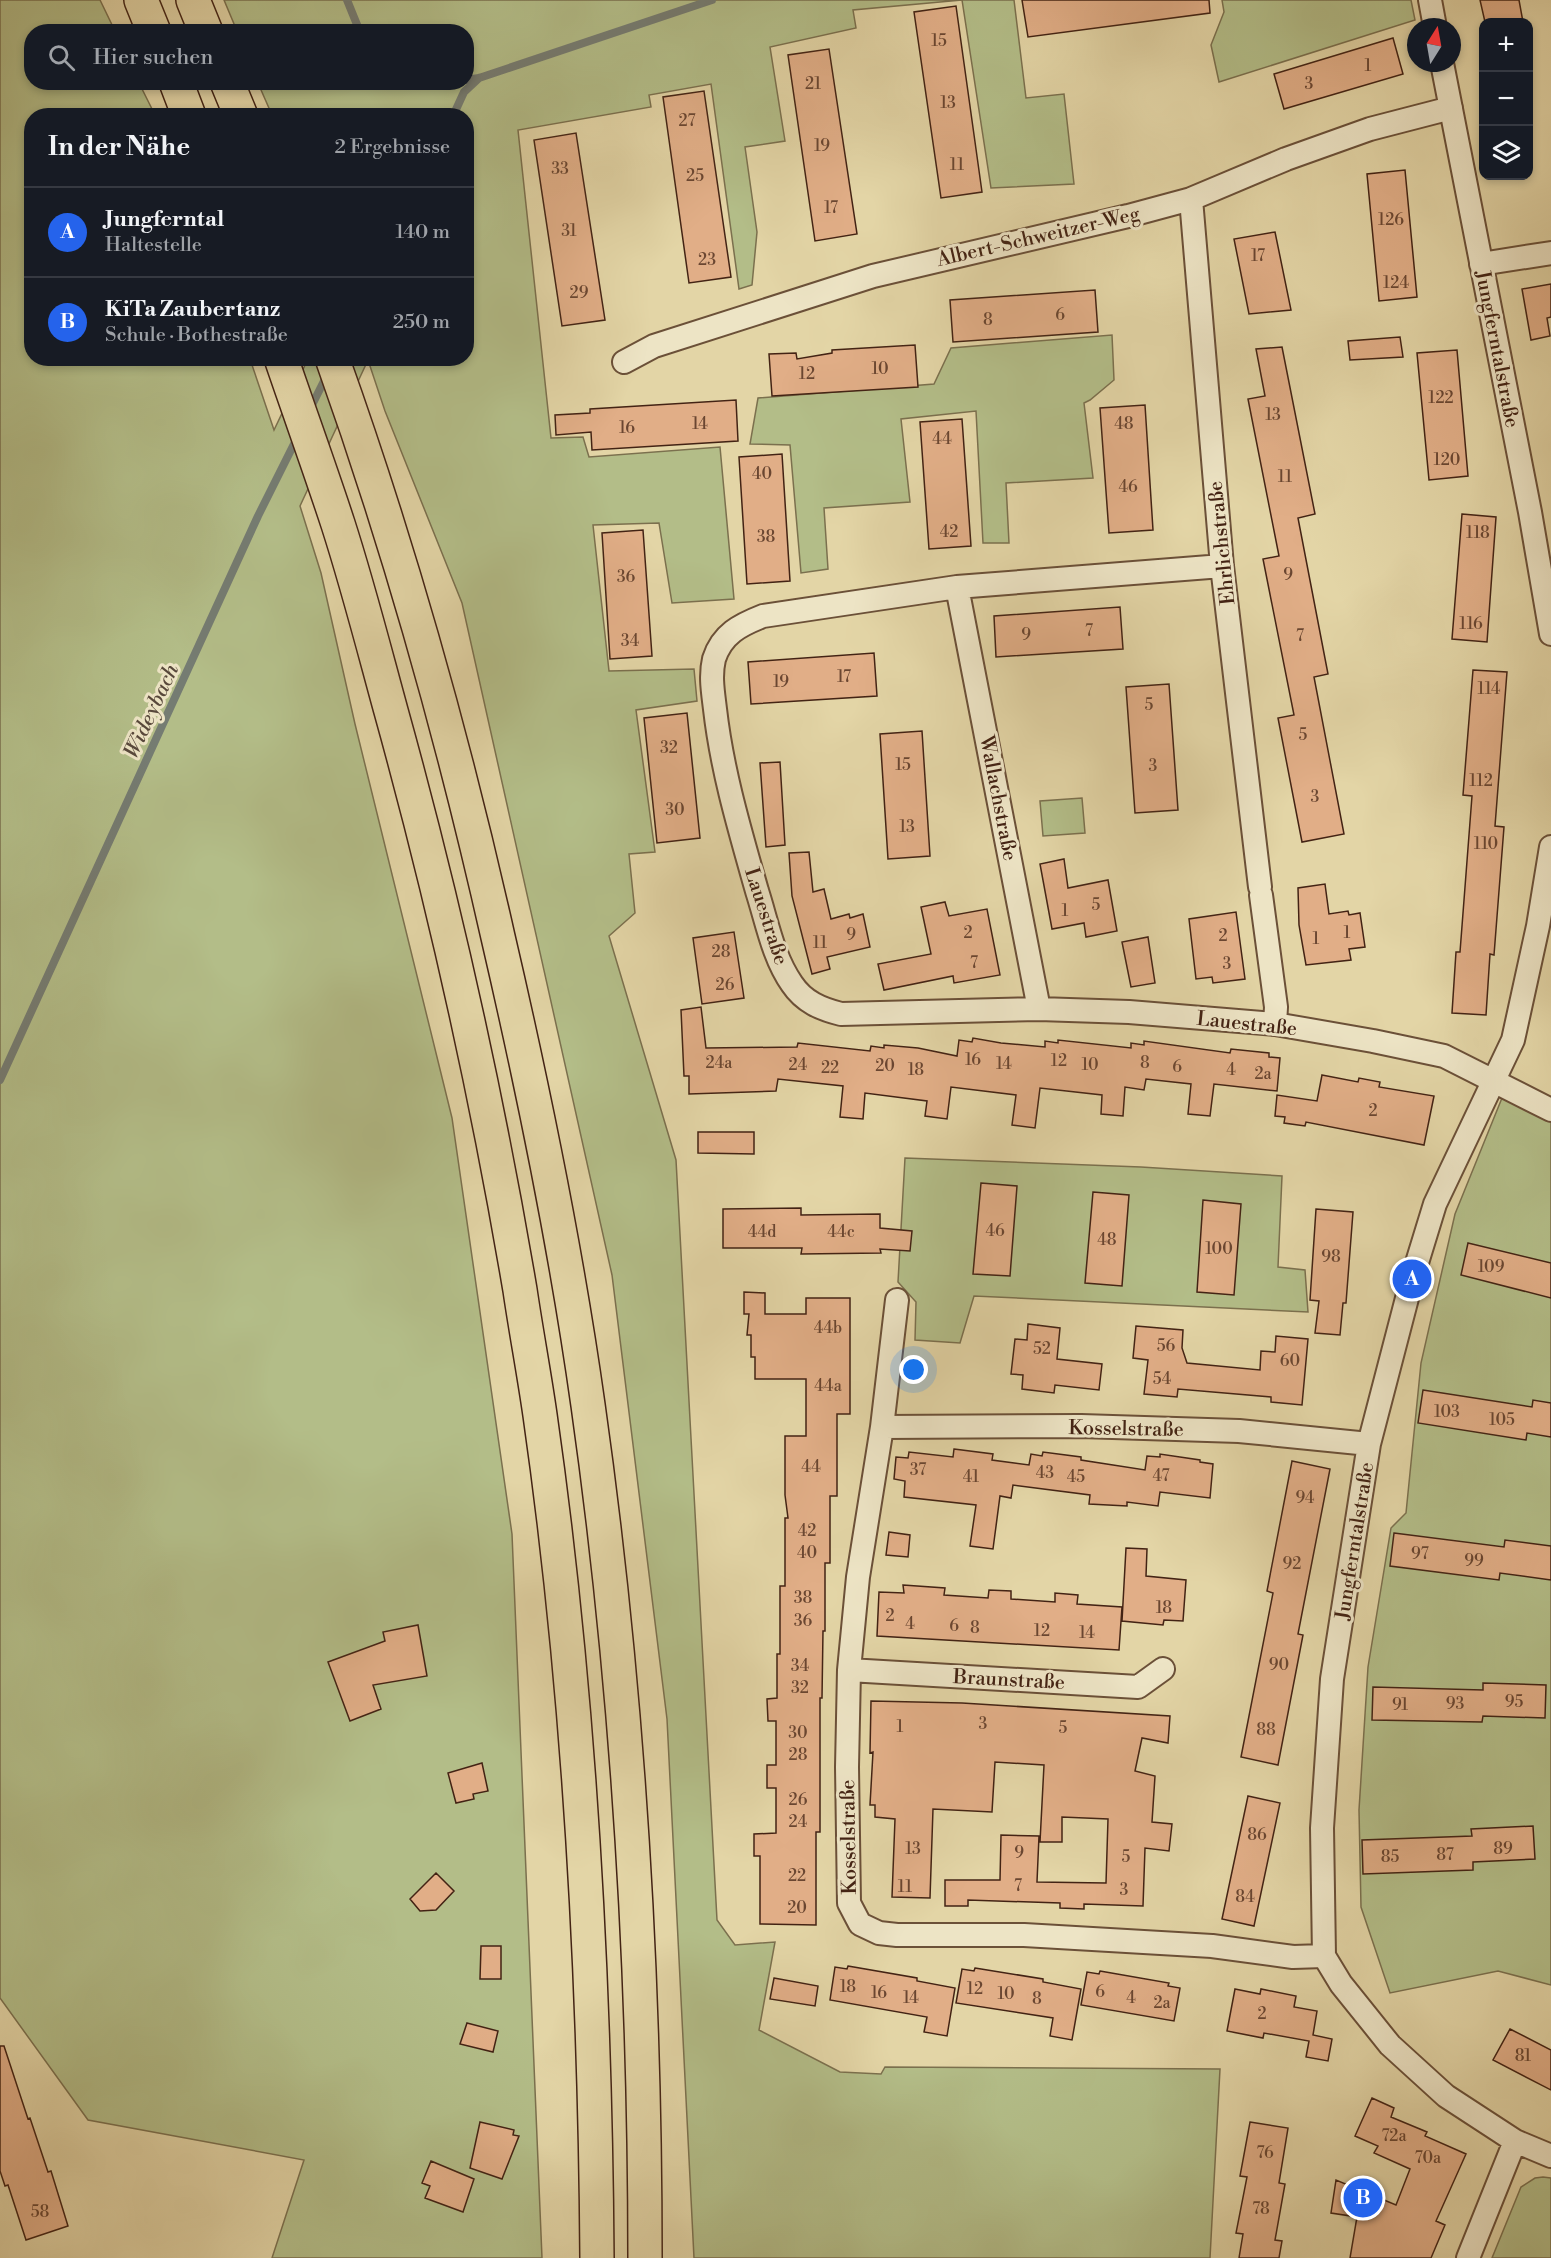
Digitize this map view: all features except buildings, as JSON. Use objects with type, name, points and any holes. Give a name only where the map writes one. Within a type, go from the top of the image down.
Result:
[{"type":"highway","points":[[141,0],[151,24]]},
{"type":"highway","points":[[193,0],[203,24]]},
{"type":"highway","points":[[179,90],[186,108]]},
{"type":"highway","points":[[230,90],[237,108]]},
{"type":"highway","points":[[284,366],[339,528],[400,741],[435,878],[482,1084],[540,1412],[568,1645],[582,1815],[596,2136],[597,2258]]},
{"type":"highway","points":[[335,366],[367,456],[421,631],[478,846],[528,1066],[586,1393],[601,1510],[627,1762],[641,2003],[645,2258]]},
{"type":"street","points":[[1430,0],[1433,18]]},
{"type":"street","name":"Jungferntalstraße","points":[[1444,72],[1551,634]]},
{"type":"street","name":"Albert-Schweitzer-Weg","points":[[624,362],[654,346],[873,276],[979,249],[1108,221],[1191,199],[1296,155],[1370,129],[1451,108]]},
{"type":"street","name":"Ehrlichstraße","points":[[1191,199],[1222,566],[1276,1007],[1275,1024]]},
{"type":"street","points":[[1481,264],[1551,252]]},
{"type":"street","name":"Lauestraße","points":[[1222,566],[957,587],[763,616],[739,626],[724,639],[715,656],[711,672],[719,739],[727,780],[774,945],[792,985],[806,1000],[822,1009],[841,1014],[1039,1009],[1153,1014],[1275,1024],[1444,1056],[1551,1110]]},
{"type":"street","name":"Wallachstraße","points":[[957,587],[1039,1009]]},
{"type":"street","name":"Jungferntalstraße","points":[[1324,1956],[1322,1828],[1332,1679],[1369,1444],[1432,1212],[1513,1040],[1538,926],[1551,847]]},
{"type":"street","name":"Kosselstraße","points":[[897,1300],[882,1427],[858,1577],[849,1670],[847,1767],[849,1903],[860,1924],[879,1933],[897,1935],[1024,1935],[1212,1946],[1293,1957],[1324,1956]]},
{"type":"street","name":"Kosselstraße","points":[[882,1427],[1081,1426],[1239,1431],[1369,1444]]},
{"type":"street","name":"Braunstraße","points":[[849,1670],[1138,1687],[1163,1669]]},
{"type":"street","points":[[1324,1956],[1341,1984],[1390,2045],[1446,2096],[1515,2141],[1551,2156]]},
{"type":"street","points":[[1468,2258],[1515,2141]]},
{"type":"green space","points":[[0,0],[100,0],[112,24],[24,24],[24,90],[142,90],[152,108],[24,108],[24,366],[252,366],[274,430],[305,366],[365,366],[300,506],[321,573],[355,724],[452,1118],[512,1534],[542,2258],[272,2258],[304,2160],[88,2120],[0,1998]]},
{"type":"green space","points":[[224,0],[962,0],[853,10],[856,28],[770,47],[785,141],[745,147],[757,232],[752,285],[739,289],[711,84],[649,95],[651,107],[518,130],[551,438],[583,437],[589,457],[720,447],[734,599],[672,603],[659,523],[593,525],[609,671],[694,669],[697,701],[636,710],[655,852],[629,854],[635,913],[609,936],[676,1160],[717,1920],[735,1945],[775,1942],[759,2030],[840,2072],[881,2074],[885,2067],[1220,2069],[1210,2258],[694,2258],[667,1719],[612,1275],[462,603],[385,411],[370,366],[474,366],[474,108],[269,108],[261,90],[474,90],[474,24],[234,24]]},
{"type":"green space","points":[[962,0],[1014,0],[1026,98],[1064,94],[1074,184],[991,188]]},
{"type":"green space","points":[[1222,0],[1411,0],[1415,18],[1407,18],[1407,23],[1219,82],[1211,45],[1224,12]]},
{"type":"green space","points":[[1112,335],[1114,380],[1084,403],[1093,478],[1006,483],[1009,543],[983,543],[976,411],[901,419],[910,502],[824,508],[828,569],[801,573],[790,445],[750,444],[758,398],[934,384],[951,348]]},
{"type":"green space","points":[[1082,798],[1085,833],[1043,836],[1040,801]]},
{"type":"green space","points":[[1502,1098],[1551,1120],[1551,1985],[1498,1971],[1390,1993],[1361,1907],[1359,1810],[1368,1667],[1391,1528],[1406,1513],[1421,1363],[1455,1214]]},
{"type":"green space","points":[[905,1158],[1141,1167],[1282,1176],[1278,1267],[1305,1270],[1308,1312],[974,1296],[960,1343],[915,1340],[916,1302],[898,1282]]},
{"type":"green space","points":[[1535,2178],[1551,2178],[1551,2258],[1492,2258],[1521,2187]]},
{"type":"waterway","points":[[347,0],[357,24]]},
{"type":"waterway","points":[[474,79],[712,0]]},
{"type":"waterway","name":"Wideybach","points":[[474,83],[479,78]]},
{"type":"waterway","name":"Wideybach","points":[[457,108],[466,90]]},
{"type":"waterway","name":"Wideybach","points":[[309,411],[328,373]]},
{"type":"waterway","name":"Wideybach","points":[[0,1080],[258,516],[298,436]]},
{"type":"place","name":"Jungferntal","points":[[1412,1279]]},
{"type":"place","name":"KiTa Zaubertanz","points":[[1363,2198]]}]
